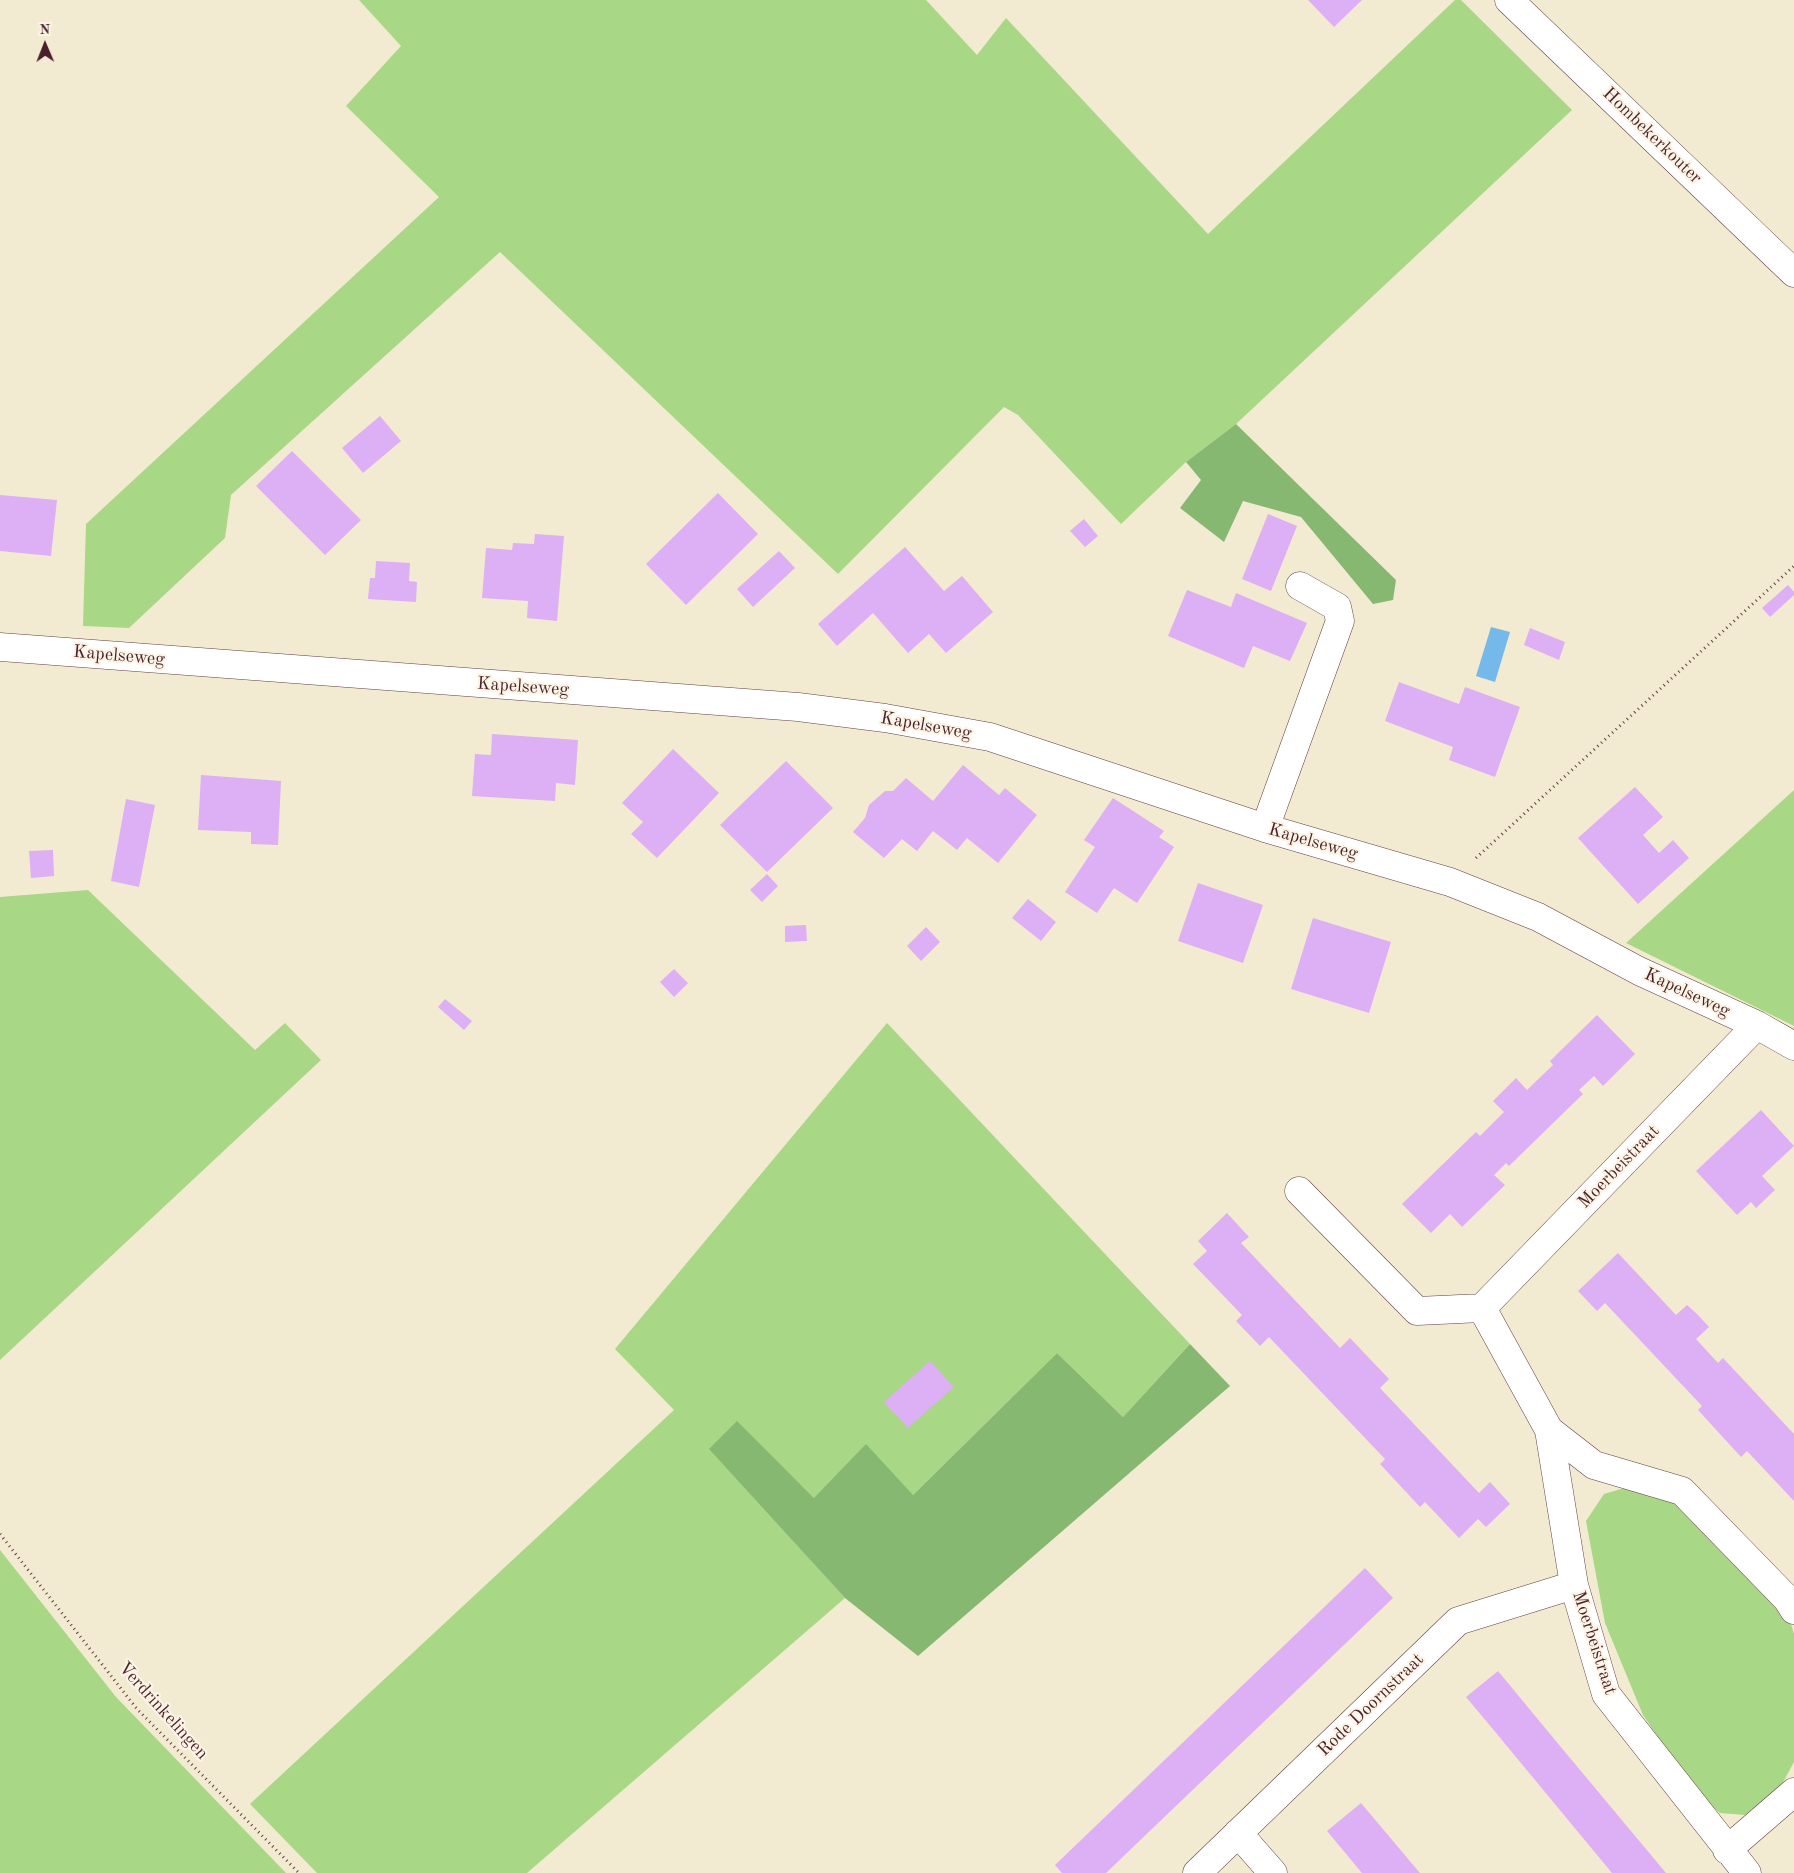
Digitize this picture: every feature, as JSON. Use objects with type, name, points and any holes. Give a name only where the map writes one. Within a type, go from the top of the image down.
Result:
[{"type":"street","name":"Hombekerkouter","points":[[1509,0],[1794,273]]},
{"type":"street","points":[[1265,828],[1340,621],[1336,607],[1300,586]]},
{"type":"street","name":"Kapelseweg","points":[[0,646],[798,707],[885,718],[990,737],[1265,828],[1450,882],[1538,917],[1639,972],[1756,1025],[1794,1046]]},
{"type":"street","name":"Moerbeistraat","points":[[1747,1873],[1606,1694],[1574,1585],[1549,1430],[1482,1308],[1756,1025]]},
{"type":"street","points":[[1299,1191],[1417,1311],[1482,1308]]},
{"type":"street","name":"Moerbeistraat","points":[[1549,1430],[1594,1465],[1682,1491],[1775,1587],[1794,1610]]},
{"type":"street","name":"Rode Doornstraat","points":[[1197,1873],[1458,1621],[1574,1585]]},
{"type":"street","points":[[1727,1850],[1794,1792]]},
{"type":"street","points":[[1238,1833],[1272,1873]]},
{"type":"path","points":[[1450,882],[1794,566]]},
{"type":"path","name":"Verdrinkelingen","points":[[0,1534],[137,1709],[299,1873]]},
{"type":"green space","points":[[359,0],[926,0],[977,55],[1006,18],[1208,234],[1455,0],[1461,0],[1572,110],[1236,424],[1186,462],[1121,524],[1018,415],[1004,407],[838,574],[500,252],[231,495],[225,538],[129,628],[83,626],[86,524],[439,197],[346,106],[401,46]]},
{"type":"green space","points":[[1236,424],[1396,580],[1393,600],[1373,604],[1301,517],[1243,501],[1224,542],[1180,508],[1201,480],[1186,462]]},
{"type":"green space","points":[[1794,790],[1794,1026],[1626,943]]},
{"type":"green space","points":[[88,890],[255,1050],[285,1023],[321,1060],[0,1360],[0,897]]},
{"type":"green space","points":[[887,1023],[1190,1344],[1123,1417],[1057,1353],[913,1495],[814,1498],[737,1422],[710,1449],[845,1598],[527,1873],[317,1873],[250,1804],[674,1410],[615,1349]]},
{"type":"green space","points":[[1190,1344],[1230,1386],[918,1656],[845,1598],[709,1449],[737,1421],[814,1498],[866,1444],[913,1495],[1057,1353],[1123,1417]]},
{"type":"green space","points":[[1624,1488],[1644,1488],[1674,1499],[1790,1621],[1794,1634],[1794,1762],[1781,1786],[1745,1815],[1720,1813],[1695,1792],[1643,1715],[1605,1623],[1586,1521],[1604,1494]]},
{"type":"green space","points":[[0,1550],[116,1697],[286,1873],[0,1873]]},
{"type":"water","points":[[1491,627],[1510,632],[1495,682],[1476,676]]},
{"type":"building","points":[[1308,0],[1362,0],[1334,27]]},
{"type":"building","points":[[380,416],[401,441],[363,473],[342,448]]},
{"type":"building","points":[[292,451],[361,520],[325,555],[256,486]]},
{"type":"building","points":[[718,493],[758,534],[686,605],[646,564]]},
{"type":"building","points":[[0,495],[57,500],[51,556],[0,551]]},
{"type":"building","points":[[1268,514],[1297,526],[1271,591],[1242,579]]},
{"type":"building","points":[[1084,519],[1098,536],[1085,547],[1070,531]]},
{"type":"building","points":[[535,534],[564,536],[557,621],[527,618],[528,601],[482,598],[486,548],[512,550],[513,543],[534,544]]},
{"type":"building","points":[[905,547],[944,591],[962,576],[993,612],[946,653],[929,634],[908,653],[873,613],[837,646],[818,624]]},
{"type":"building","points":[[779,551],[795,568],[753,607],[737,589]]},
{"type":"building","points":[[376,561],[410,563],[409,581],[417,582],[416,602],[368,599],[370,578],[375,578]]},
{"type":"building","points":[[1788,585],[1794,592],[1794,595],[1770,617],[1762,608]]},
{"type":"building","points":[[1187,590],[1231,607],[1236,593],[1307,623],[1290,661],[1253,646],[1244,668],[1168,636]]},
{"type":"building","points":[[1530,628],[1565,642],[1559,660],[1524,645]]},
{"type":"building","points":[[1399,682],[1459,704],[1465,687],[1520,707],[1495,777],[1449,760],[1453,747],[1385,721]]},
{"type":"building","points":[[492,734],[578,740],[575,785],[556,783],[555,801],[472,796],[475,754],[491,755]]},
{"type":"building","points":[[673,749],[719,793],[657,858],[631,834],[643,822],[622,803]]},
{"type":"building","points":[[786,761],[833,808],[767,872],[720,825]]},
{"type":"building","points":[[963,765],[999,795],[1005,788],[1037,815],[998,863],[967,838],[957,850],[933,831],[917,851],[902,839],[884,858],[853,832],[865,818],[869,805],[885,791],[893,791],[906,778],[933,801]]},
{"type":"building","points":[[201,775],[281,781],[278,845],[251,844],[251,832],[198,830]]},
{"type":"building","points":[[1635,787],[1663,817],[1643,835],[1659,853],[1673,840],[1689,858],[1638,904],[1578,838]]},
{"type":"building","points":[[1113,798],[1164,831],[1159,837],[1174,847],[1137,903],[1114,888],[1097,913],[1065,892],[1095,847],[1084,840]]},
{"type":"building","points":[[126,799],[155,805],[139,887],[111,881]]},
{"type":"building","points":[[53,850],[54,876],[31,878],[29,851]]},
{"type":"building","points":[[767,874],[778,886],[762,902],[750,890]]},
{"type":"building","points":[[1198,883],[1263,905],[1243,963],[1178,941]]},
{"type":"building","points":[[1028,899],[1056,922],[1041,941],[1012,918]]},
{"type":"building","points":[[1313,918],[1391,942],[1369,1013],[1291,989]]},
{"type":"building","points":[[806,925],[807,941],[785,942],[785,926]]},
{"type":"building","points":[[926,927],[940,942],[921,961],[907,946]]},
{"type":"building","points":[[674,969],[688,983],[674,997],[660,982]]},
{"type":"building","points":[[445,999],[472,1021],[464,1030],[438,1007]]},
{"type":"building","points":[[1597,1015],[1635,1054],[1603,1086],[1594,1076],[1579,1090],[1583,1094],[1509,1166],[1506,1163],[1494,1175],[1505,1185],[1462,1227],[1450,1214],[1431,1233],[1402,1204],[1476,1132],[1480,1136],[1504,1112],[1493,1101],[1516,1078],[1527,1090],[1553,1065],[1550,1061]]},
{"type":"building","points":[[1761,1110],[1794,1146],[1762,1176],[1775,1190],[1756,1208],[1751,1202],[1737,1215],[1696,1171]]},
{"type":"building","points":[[1227,1213],[1249,1237],[1241,1243],[1340,1348],[1350,1338],[1389,1379],[1380,1388],[1479,1493],[1490,1482],[1510,1504],[1486,1527],[1478,1519],[1459,1538],[1425,1502],[1420,1507],[1380,1464],[1385,1459],[1269,1337],[1260,1346],[1236,1321],[1242,1315],[1193,1264],[1207,1251],[1198,1241]]},
{"type":"building","points":[[1618,1253],[1676,1315],[1687,1305],[1697,1314],[1709,1327],[1696,1339],[1718,1363],[1723,1358],[1794,1434],[1794,1501],[1747,1451],[1741,1457],[1698,1410],[1702,1406],[1605,1303],[1597,1311],[1578,1291]]},
{"type":"building","points":[[930,1361],[954,1387],[908,1428],[884,1402]]},
{"type":"building","points":[[1365,1568],[1393,1598],[1106,1873],[1062,1873],[1055,1865]]},
{"type":"building","points":[[1498,1671],[1666,1873],[1612,1873],[1466,1697]]},
{"type":"building","points":[[1361,1803],[1420,1873],[1362,1873],[1327,1831]]}]
